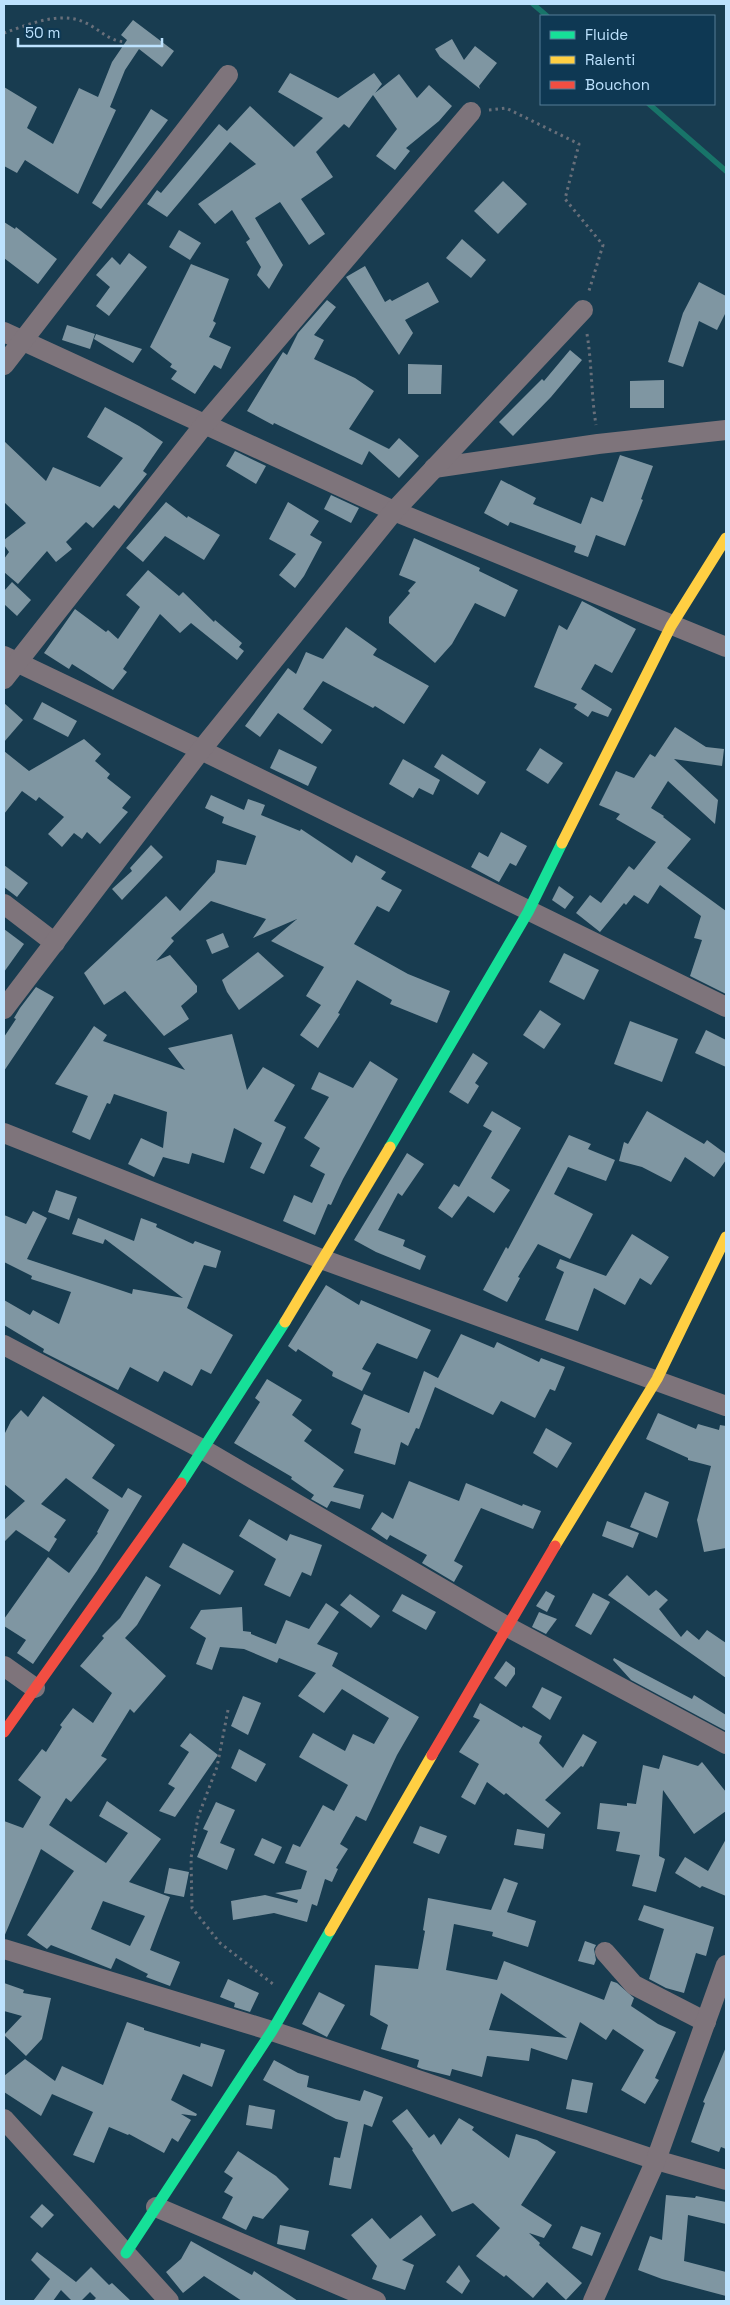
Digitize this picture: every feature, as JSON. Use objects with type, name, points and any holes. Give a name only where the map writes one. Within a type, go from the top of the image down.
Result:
[{"type":"street","points":[[4,365],[228,75]]},
{"type":"street","points":[[4,679],[10,659],[204,425],[471,112]]},
{"type":"street","points":[[4,1009],[201,750],[394,510],[583,310]]},
{"type":"street","points":[[4,332],[22,342],[394,510],[671,626],[726,647]]},
{"type":"street","points":[[434,468],[598,444],[726,430]]},
{"type":"street","points":[[4,1732],[204,1450],[324,1260],[528,912],[671,626],[726,538]]},
{"type":"street","points":[[10,659],[201,750],[528,912],[726,1007]]},
{"type":"street","points":[[4,904],[55,942]]},
{"type":"street","points":[[4,1134],[324,1260],[658,1379],[726,1406]]},
{"type":"street","points":[[126,2253],[272,2031],[506,1626],[658,1379],[726,1237]]},
{"type":"street","points":[[4,1345],[204,1450],[506,1626],[726,1744]]},
{"type":"street","points":[[4,1666],[35,1688]]},
{"type":"street","points":[[4,1949],[272,2031],[656,2160],[726,2180]]},
{"type":"street","points":[[605,1952],[634,1985],[706,2022]]},
{"type":"street","points":[[594,2301],[656,2160],[726,1965]]},
{"type":"street","points":[[4,2119],[169,2301]]},
{"type":"street","points":[[156,2207],[376,2301]]},
{"type":"path","points":[[4,33],[34,22],[60,19],[83,21],[113,41],[125,42]]},
{"type":"path","points":[[471,112],[506,108],[579,144],[565,199],[603,245],[583,310],[592,360],[592,401],[598,444]]},
{"type":"path","points":[[228,1710],[217,1767],[198,1817],[191,1858],[192,1908],[220,1943],[291,1998]]},
{"type":"building","points":[[133,20],[174,51],[162,67],[139,49],[125,70],[110,107],[116,110],[78,194],[25,160],[17,173],[4,166],[4,87],[37,107],[27,128],[53,144],[79,88],[98,97],[112,62],[127,40],[121,35]]},
{"type":"building","points":[[452,39],[464,60],[475,46],[497,63],[479,86],[480,89],[440,57],[435,49]]},
{"type":"building","points":[[290,73],[338,98],[374,73],[382,84],[375,93],[399,74],[417,98],[429,85],[452,106],[439,121],[406,148],[410,151],[395,170],[376,156],[397,129],[373,95],[349,128],[344,124],[316,152],[333,177],[301,199],[325,234],[309,245],[280,202],[255,218],[283,265],[269,289],[257,275],[261,267],[246,242],[250,239],[232,210],[215,224],[198,204],[256,164],[230,142],[167,217],[147,204],[157,190],[161,193],[219,124],[227,131],[250,106],[294,147],[323,118],[278,92]]},
{"type":"building","points":[[151,109],[168,120],[101,209],[92,203]]},
{"type":"building","points":[[503,181],[527,204],[498,234],[474,211]]},
{"type":"building","points":[[4,222],[15,229],[16,227],[57,259],[38,284],[4,258]]},
{"type":"building","points":[[179,230],[201,243],[190,260],[169,247]]},
{"type":"building","points":[[462,239],[486,260],[471,278],[446,258]]},
{"type":"building","points":[[129,253],[147,267],[109,316],[96,306],[110,287],[96,275],[112,257],[120,265]]},
{"type":"building","points":[[191,264],[229,279],[213,321],[216,323],[209,337],[231,347],[221,369],[214,365],[195,394],[171,379],[177,371],[170,367],[172,364],[150,347]]},
{"type":"building","points":[[365,266],[385,302],[390,299],[392,301],[428,282],[439,302],[405,320],[413,333],[399,355],[346,277]]},
{"type":"building","points":[[699,282],[726,296],[726,312],[717,330],[699,321],[683,367],[668,362],[683,313]]},
{"type":"building","points":[[327,300],[336,307],[314,335],[324,340],[314,359],[355,378],[374,391],[349,429],[389,449],[399,438],[419,456],[399,478],[369,451],[362,465],[274,423],[273,425],[247,411],[283,352],[287,355],[298,333]]},
{"type":"building","points":[[67,325],[95,334],[90,349],[62,340]]},
{"type":"building","points":[[96,334],[142,349],[133,363],[94,339]]},
{"type":"building","points":[[570,350],[582,360],[551,397],[513,436],[499,422],[542,379],[544,381]]},
{"type":"building","points":[[408,364],[442,365],[441,394],[408,394]]},
{"type":"building","points":[[664,380],[664,408],[630,408],[630,381]]},
{"type":"building","points":[[105,407],[163,442],[143,471],[147,474],[119,509],[114,505],[93,528],[86,522],[66,542],[72,549],[56,562],[47,551],[18,584],[4,572],[4,559],[9,552],[4,545],[4,540],[26,523],[4,502],[4,441],[46,481],[53,467],[100,487],[123,458],[87,437]]},
{"type":"building","points":[[235,451],[266,466],[256,484],[226,466]]},
{"type":"building","points":[[620,455],[653,466],[641,499],[643,500],[625,546],[596,535],[588,557],[574,552],[576,546],[510,522],[508,526],[484,513],[501,480],[536,498],[533,504],[581,524],[591,497],[603,502]]},
{"type":"building","points":[[331,495],[359,508],[351,523],[324,509]]},
{"type":"building","points":[[166,502],[187,518],[188,516],[220,535],[204,560],[165,536],[143,562],[126,548]]},
{"type":"building","points":[[288,502],[319,521],[310,535],[322,542],[304,576],[295,588],[279,575],[296,554],[269,539]]},
{"type":"building","points":[[414,538],[480,568],[479,571],[518,590],[505,617],[475,603],[452,644],[435,663],[389,623],[389,617],[410,593],[408,591],[416,582],[399,575]]},
{"type":"building","points":[[148,570],[179,596],[183,592],[214,622],[215,620],[242,643],[239,647],[244,651],[237,660],[191,623],[180,633],[160,614],[123,669],[127,672],[113,690],[72,664],[69,669],[44,653],[75,609],[106,632],[108,630],[118,639],[140,607],[126,595]]},
{"type":"building","points":[[12,582],[31,600],[17,616],[4,604],[4,591]]},
{"type":"building","points":[[582,601],[636,629],[612,673],[595,664],[581,689],[612,709],[608,717],[592,711],[588,717],[574,708],[577,704],[534,687],[559,625],[567,630]]},
{"type":"building","points":[[346,627],[377,649],[373,655],[429,686],[404,724],[375,706],[373,708],[323,681],[303,709],[332,730],[322,744],[278,713],[260,737],[245,726],[288,668],[296,674],[306,652],[323,659]]},
{"type":"building","points":[[42,702],[77,721],[68,737],[33,719]]},
{"type":"building","points":[[4,703],[23,720],[4,742]]},
{"type":"building","points":[[675,727],[706,747],[724,749],[722,766],[674,759],[718,800],[715,824],[668,781],[651,808],[664,816],[691,839],[667,868],[726,911],[726,994],[690,976],[702,940],[694,938],[701,916],[660,885],[648,904],[634,895],[626,905],[624,903],[600,932],[576,913],[590,895],[601,903],[629,866],[634,870],[656,842],[616,819],[620,814],[599,805],[616,771],[634,778],[650,754],[655,757]]},
{"type":"building","points":[[84,739],[101,754],[95,761],[110,774],[107,778],[131,797],[122,808],[128,812],[100,844],[87,832],[82,839],[74,833],[62,847],[48,834],[64,817],[39,797],[36,801],[22,791],[4,814],[4,751],[29,771]]},
{"type":"building","points":[[540,748],[563,763],[548,784],[526,770]]},
{"type":"building","points":[[279,749],[317,767],[308,786],[270,768]]},
{"type":"building","points":[[442,754],[486,782],[478,795],[434,767]]},
{"type":"building","points":[[403,759],[440,780],[433,795],[419,788],[413,798],[389,784]]},
{"type":"building","points":[[211,795],[244,810],[248,799],[265,805],[261,815],[300,831],[301,829],[352,863],[356,855],[386,872],[381,879],[402,890],[389,912],[377,906],[354,944],[408,974],[450,991],[437,1023],[390,1004],[392,1000],[357,980],[338,1013],[340,1014],[318,1048],[300,1035],[321,1005],[306,996],[324,967],[271,941],[297,919],[253,938],[266,919],[211,901],[171,938],[174,941],[156,961],[170,955],[197,986],[197,992],[181,1006],[189,1019],[164,1036],[125,991],[104,1005],[84,973],[166,896],[180,911],[215,872],[217,860],[246,865],[256,836],[222,823],[224,817],[205,808]]},
{"type":"building","points":[[501,832],[527,846],[516,866],[510,863],[499,882],[471,867],[479,852],[488,857]]},
{"type":"building","points":[[151,845],[163,857],[122,900],[112,889],[132,871],[130,868]]},
{"type":"building","points":[[4,865],[28,883],[17,897],[4,887]]},
{"type":"building","points":[[559,886],[574,897],[565,909],[552,900]]},
{"type":"building","points":[[4,929],[24,944],[4,972]]},
{"type":"building","points":[[223,933],[229,947],[212,954],[206,940]]},
{"type":"building","points":[[258,952],[284,976],[239,1010],[227,992],[222,980]]},
{"type":"building","points":[[564,953],[599,970],[584,1000],[549,982]]},
{"type":"building","points":[[36,987],[54,997],[4,1071],[4,1037],[16,1019],[14,1018],[20,1008]]},
{"type":"building","points":[[540,1010],[561,1024],[544,1049],[523,1035]]},
{"type":"building","points":[[630,1021],[678,1039],[662,1082],[614,1064]]},
{"type":"building","points":[[94,1026],[107,1035],[103,1041],[185,1070],[168,1048],[232,1034],[247,1090],[263,1067],[295,1085],[274,1121],[286,1127],[264,1174],[250,1168],[262,1143],[234,1128],[224,1163],[192,1153],[189,1164],[163,1157],[154,1177],[128,1164],[141,1138],[163,1148],[167,1112],[114,1094],[110,1104],[107,1103],[90,1140],[72,1132],[88,1096],[55,1084]]},
{"type":"building","points":[[706,1030],[726,1040],[726,1067],[695,1053]]},
{"type":"building","points":[[473,1053],[488,1063],[475,1083],[479,1086],[468,1104],[449,1092]]},
{"type":"building","points":[[370,1061],[398,1079],[343,1179],[331,1205],[328,1204],[315,1235],[283,1221],[294,1195],[312,1203],[325,1174],[310,1166],[320,1148],[304,1138],[329,1097],[311,1089],[319,1072],[353,1088]]},
{"type":"building","points":[[492,1111],[521,1128],[491,1178],[510,1190],[494,1213],[468,1196],[452,1218],[438,1208],[454,1184],[459,1187],[492,1131],[483,1126]]},
{"type":"building","points":[[647,1111],[704,1144],[707,1140],[726,1154],[726,1160],[714,1177],[685,1157],[671,1182],[642,1167],[619,1161],[624,1142],[628,1144]]},
{"type":"building","points":[[569,1135],[591,1144],[588,1149],[615,1160],[606,1181],[568,1167],[554,1194],[593,1214],[570,1259],[538,1244],[518,1277],[520,1278],[507,1302],[483,1290],[506,1247],[508,1249]]},
{"type":"building","points":[[407,1153],[424,1164],[402,1196],[398,1193],[378,1230],[405,1240],[403,1246],[426,1256],[420,1270],[376,1252],[354,1240]]},
{"type":"building","points":[[56,1190],[77,1197],[69,1220],[48,1212]]},
{"type":"building","points":[[33,1211],[47,1218],[27,1259],[132,1294],[133,1289],[183,1298],[105,1239],[103,1244],[72,1234],[78,1218],[134,1241],[141,1218],[157,1224],[156,1227],[193,1244],[195,1241],[221,1251],[216,1268],[204,1265],[187,1308],[233,1335],[211,1374],[201,1369],[192,1386],[164,1371],[158,1382],[130,1367],[118,1390],[43,1352],[44,1349],[4,1325],[4,1300],[30,1315],[33,1310],[59,1324],[71,1292],[31,1279],[32,1276],[4,1262],[4,1215],[26,1224]]},
{"type":"building","points":[[632,1234],[669,1257],[651,1285],[640,1278],[625,1305],[594,1288],[578,1331],[545,1320],[564,1272],[556,1268],[560,1259],[606,1276]]},
{"type":"building","points":[[326,1285],[359,1305],[361,1300],[431,1330],[417,1359],[377,1343],[362,1369],[371,1373],[362,1391],[332,1376],[333,1372],[298,1349],[296,1352],[288,1346]]},
{"type":"building","points":[[461,1334],[494,1348],[497,1342],[539,1362],[541,1358],[565,1367],[555,1391],[550,1389],[535,1418],[501,1401],[493,1415],[435,1387],[419,1429],[416,1428],[408,1446],[401,1442],[395,1465],[354,1453],[361,1429],[351,1424],[364,1394],[409,1413],[424,1371],[438,1378]]},
{"type":"building","points":[[267,1379],[302,1400],[292,1415],[312,1430],[304,1441],[344,1470],[333,1487],[364,1495],[360,1509],[331,1501],[327,1508],[311,1499],[314,1495],[291,1479],[292,1477],[234,1443],[260,1402],[255,1398]]},
{"type":"building","points":[[43,1396],[115,1445],[92,1478],[122,1498],[128,1488],[142,1496],[97,1571],[33,1664],[17,1653],[26,1640],[4,1626],[4,1619],[48,1557],[69,1573],[98,1533],[109,1510],[66,1478],[41,1504],[66,1520],[54,1537],[57,1539],[49,1552],[16,1530],[4,1542],[4,1520],[25,1501],[4,1484],[4,1435],[11,1421],[21,1410],[28,1417]]},
{"type":"building","points":[[658,1413],[696,1429],[698,1424],[719,1430],[720,1425],[726,1426],[726,1548],[704,1552],[697,1520],[711,1466],[688,1460],[688,1458],[646,1439]]},
{"type":"building","points":[[546,1428],[572,1443],[557,1468],[533,1453]]},
{"type":"building","points":[[409,1481],[459,1501],[466,1483],[522,1506],[523,1504],[541,1511],[533,1529],[481,1508],[454,1561],[463,1566],[454,1582],[422,1563],[427,1555],[390,1535],[387,1540],[371,1529],[382,1512],[393,1519]]},
{"type":"building","points":[[645,1492],[669,1502],[657,1538],[630,1527]]},
{"type":"building","points":[[249,1519],[287,1541],[290,1534],[322,1545],[311,1576],[302,1572],[290,1597],[264,1585],[276,1559],[239,1536]]},
{"type":"building","points":[[607,1521],[639,1533],[633,1548],[602,1536]]},
{"type":"building","points":[[183,1543],[234,1571],[220,1595],[169,1567]]},
{"type":"building","points":[[627,1575],[649,1596],[656,1590],[668,1600],[659,1609],[681,1637],[687,1630],[699,1640],[707,1630],[726,1643],[726,1678],[608,1595]]},
{"type":"building","points":[[146,1576],[161,1585],[137,1625],[125,1638],[166,1676],[134,1713],[130,1709],[101,1756],[107,1759],[71,1802],[66,1798],[49,1825],[106,1863],[128,1833],[99,1816],[107,1801],[161,1839],[129,1882],[170,1897],[150,1950],[180,1962],[170,1986],[146,1977],[148,1974],[116,1958],[111,1969],[51,1945],[47,1949],[27,1935],[74,1871],[41,1849],[4,1937],[4,1821],[23,1828],[41,1797],[18,1780],[42,1749],[46,1752],[62,1727],[60,1725],[73,1708],[93,1723],[112,1693],[80,1666],[104,1638],[102,1636],[120,1618]],"holes":[[[103,1901],[145,1916],[130,1946],[91,1929]]]},
{"type":"building","points":[[546,1591],[555,1596],[547,1612],[536,1606]]},
{"type":"building","points":[[593,1593],[610,1602],[591,1635],[575,1626]]},
{"type":"building","points":[[350,1594],[380,1616],[371,1628],[340,1605]]},
{"type":"building","points":[[402,1594],[436,1612],[426,1630],[392,1611]]},
{"type":"building","points":[[326,1603],[339,1612],[317,1644],[338,1653],[332,1666],[419,1717],[397,1755],[366,1821],[356,1816],[340,1844],[348,1849],[336,1868],[338,1869],[332,1882],[325,1879],[317,1906],[312,1904],[307,1922],[274,1913],[233,1920],[231,1901],[265,1895],[297,1903],[298,1900],[275,1893],[301,1889],[307,1871],[285,1863],[293,1844],[300,1847],[323,1805],[334,1811],[348,1785],[299,1757],[313,1733],[345,1751],[353,1734],[374,1744],[389,1718],[342,1689],[324,1713],[298,1696],[316,1673],[279,1658],[277,1663],[244,1649],[220,1647],[212,1670],[196,1664],[206,1638],[190,1628],[201,1610],[242,1607],[243,1631],[251,1632],[251,1634],[276,1644],[286,1620],[309,1629]]},
{"type":"building","points":[[539,1612],[557,1619],[546,1634],[532,1627]]},
{"type":"building","points":[[614,1658],[692,1699],[694,1695],[726,1715],[726,1731],[631,1680],[613,1660]]},
{"type":"building","points":[[506,1661],[515,1668],[515,1674],[506,1687],[494,1678]]},
{"type":"building","points":[[542,1687],[562,1697],[550,1720],[532,1707]]},
{"type":"building","points":[[243,1696],[261,1703],[248,1735],[231,1726]]},
{"type":"building","points":[[480,1703],[522,1728],[523,1726],[542,1736],[539,1743],[563,1768],[583,1734],[597,1742],[583,1767],[581,1766],[545,1800],[561,1813],[548,1828],[506,1793],[504,1795],[487,1782],[475,1805],[461,1797],[479,1764],[459,1752],[480,1720],[473,1717]]},
{"type":"building","points":[[190,1733],[218,1755],[175,1817],[159,1811],[175,1788],[168,1784],[189,1752],[180,1746]]},
{"type":"building","points":[[239,1749],[266,1764],[256,1782],[231,1768]]},
{"type":"building","points":[[663,1755],[698,1766],[702,1762],[726,1792],[726,1811],[694,1834],[663,1790],[659,1856],[665,1859],[656,1892],[632,1886],[640,1855],[616,1851],[620,1832],[597,1829],[600,1803],[627,1806],[627,1803],[636,1804],[643,1765],[659,1769]]},
{"type":"building","points":[[216,1802],[235,1810],[220,1843],[235,1849],[227,1870],[197,1857],[208,1831],[203,1829]]},
{"type":"building","points":[[420,1826],[447,1836],[439,1854],[413,1843]]},
{"type":"building","points":[[517,1829],[545,1834],[543,1849],[514,1845]]},
{"type":"building","points":[[262,1838],[282,1847],[274,1864],[254,1855]]},
{"type":"building","points":[[726,1839],[726,1896],[702,1886],[700,1888],[675,1873],[685,1857],[708,1871]]},
{"type":"building","points":[[169,1868],[189,1872],[184,1897],[164,1893]]},
{"type":"building","points":[[504,1878],[518,1883],[507,1912],[536,1921],[528,1947],[492,1936],[493,1932],[454,1924],[446,1970],[497,1980],[504,1961],[604,2000],[611,1981],[617,1983],[634,1998],[631,2006],[658,2024],[676,2032],[655,2078],[659,2080],[645,2104],[621,2090],[644,2050],[613,2029],[606,2040],[580,2022],[567,2060],[531,2048],[529,2061],[487,2056],[482,2077],[452,2069],[450,2076],[422,2069],[417,2067],[419,2060],[381,2049],[388,2025],[370,2015],[375,1965],[418,1969],[425,1931],[423,1930],[428,1898],[491,1910]],"holes":[[[501,1993],[567,2038],[489,2030]]]},
{"type":"building","points":[[644,1905],[714,1927],[706,1956],[696,1953],[684,1993],[666,1988],[649,1979],[664,1929],[638,1920]]},
{"type":"building","points":[[585,1941],[596,1945],[594,1949],[596,1960],[594,1965],[578,1961]]},
{"type":"building","points":[[228,1979],[259,1993],[250,2012],[234,2007],[235,2003],[220,1997]]},
{"type":"building","points":[[4,1983],[24,1990],[23,1993],[51,1998],[42,2039],[26,2056],[4,2035],[22,2016],[4,2011]]},
{"type":"building","points":[[319,1992],[345,2005],[327,2037],[302,2024]]},
{"type":"building","points":[[127,2022],[144,2028],[144,2030],[200,2047],[201,2043],[225,2050],[212,2087],[183,2074],[171,2100],[197,2114],[196,2116],[181,2114],[191,2120],[178,2142],[172,2138],[164,2153],[129,2134],[109,2127],[94,2163],[73,2155],[93,2112],[52,2094],[41,2116],[4,2092],[4,2076],[25,2059],[55,2081],[62,2066],[103,2085]]},
{"type":"building","points":[[726,2047],[726,2149],[721,2147],[719,2152],[691,2142],[705,2103],[703,2102]]},
{"type":"building","points":[[274,2060],[298,2073],[309,2076],[307,2087],[360,2101],[364,2090],[383,2097],[372,2127],[364,2124],[351,2189],[329,2185],[334,2157],[340,2158],[348,2122],[336,2119],[263,2080]]},
{"type":"building","points":[[572,2079],[593,2083],[587,2113],[566,2109]]},
{"type":"building","points":[[249,2105],[275,2110],[272,2129],[246,2125]]},
{"type":"building","points":[[407,2109],[429,2138],[434,2134],[441,2145],[459,2118],[474,2127],[472,2130],[509,2158],[516,2134],[537,2140],[556,2152],[521,2205],[552,2225],[544,2238],[529,2233],[540,2243],[539,2245],[582,2283],[566,2300],[547,2282],[533,2298],[506,2275],[504,2277],[476,2256],[500,2228],[473,2203],[452,2212],[413,2149],[392,2121]]},
{"type":"building","points":[[238,2151],[276,2176],[289,2189],[263,2219],[253,2216],[246,2230],[222,2218],[233,2197],[224,2192],[233,2178],[224,2172]]},
{"type":"building","points":[[666,2195],[695,2198],[696,2196],[726,2202],[726,2224],[688,2215],[684,2261],[726,2272],[726,2296],[662,2279],[638,2270],[650,2236],[662,2240]]},
{"type":"building","points":[[42,2204],[54,2215],[42,2228],[30,2217]]},
{"type":"building","points":[[421,2215],[436,2235],[402,2260],[414,2265],[405,2290],[372,2279],[377,2266],[351,2235],[372,2218],[390,2239]]},
{"type":"building","points":[[280,2225],[309,2231],[305,2250],[277,2244]]},
{"type":"building","points":[[581,2226],[601,2233],[592,2256],[572,2248]]},
{"type":"building","points":[[191,2241],[252,2275],[254,2271],[298,2301],[242,2301],[204,2276],[183,2293],[166,2272],[181,2259]]},
{"type":"building","points":[[37,2252],[76,2282],[91,2267],[109,2285],[112,2283],[131,2301],[93,2301],[96,2298],[90,2292],[81,2301],[72,2301],[61,2290],[53,2301],[33,2301],[50,2279],[31,2260]]},
{"type":"building","points":[[459,2265],[470,2281],[462,2294],[446,2282]]},
{"type":"waterway","points":[[533,4],[546,15]]},
{"type":"waterway","points":[[650,105],[726,171]]},
{"type":"traffic: fast","points":[[390,1147],[528,912],[562,843]]},
{"type":"traffic: fast","points":[[181,1483],[285,1322]]},
{"type":"traffic: fast","points":[[126,2253],[272,2031],[330,1931]]},
{"type":"traffic: slow","points":[[562,843],[671,626],[726,538]]},
{"type":"traffic: slow","points":[[285,1322],[390,1147]]},
{"type":"traffic: slow","points":[[555,1546],[657,1379],[726,1237]]},
{"type":"traffic: slow","points":[[330,1931],[432,1755]]},
{"type":"traffic: jam","points":[[4,1732],[181,1483]]},
{"type":"traffic: jam","points":[[432,1755],[555,1546]]}]
